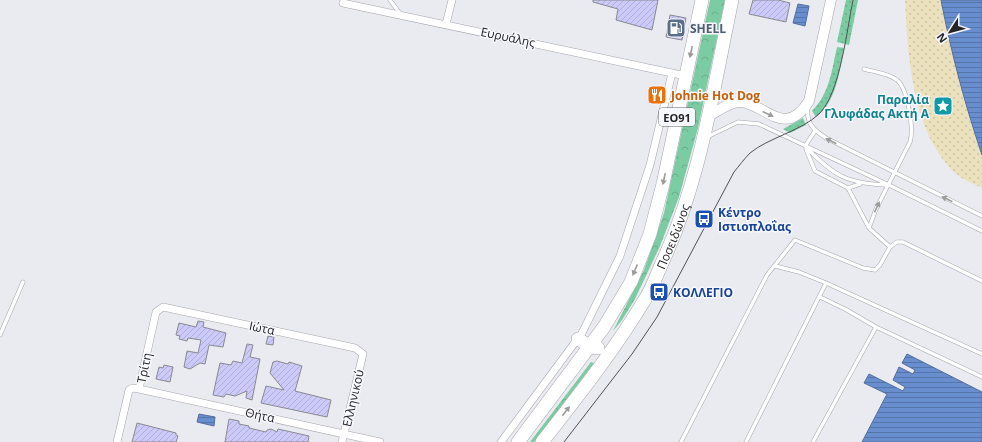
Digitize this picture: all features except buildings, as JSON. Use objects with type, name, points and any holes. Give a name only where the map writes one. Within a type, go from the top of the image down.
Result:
[{"type":"highway","name":"Ποσειδώνος","points":[[518,442],[591,347],[631,282],[650,234],[702,0]]},
{"type":"highway","name":"Ποσειδώνος","points":[[542,442],[582,391],[647,296],[668,250],[688,197],[703,140],[732,0]]},
{"type":"highway","points":[[578,339],[591,347],[610,350]]},
{"type":"street","points":[[446,24],[452,0]]},
{"type":"street","points":[[707,117],[735,103],[741,102],[778,118],[787,118],[799,113],[809,101],[831,0]]},
{"type":"street","name":"Ευρυάλης","points":[[343,3],[686,76]]},
{"type":"street","points":[[501,442],[578,339],[620,256],[633,222],[650,165],[672,73]]},
{"type":"street","name":"Ιώτα","points":[[160,308],[163,307],[355,348],[362,354]]},
{"type":"street","name":"Τρίτη","points":[[117,442],[129,390],[139,389],[156,312],[160,308]]},
{"type":"street","name":"Ελληνικού","points":[[342,442],[362,354]]},
{"type":"street","name":"Θήτα","points":[[139,389],[380,442]]},
{"type":"lane","points":[[390,0],[402,15]]},
{"type":"lane","points":[[864,69],[892,77],[900,82],[904,93],[912,131],[910,142],[876,209],[869,228]]},
{"type":"lane","points":[[809,101],[807,116],[815,131],[894,173],[982,216]]},
{"type":"lane","points":[[703,140],[732,124],[744,122],[758,124],[889,185],[982,231]]},
{"type":"lane","points":[[805,146],[815,131]]},
{"type":"lane","points":[[805,146],[823,165],[849,180],[861,184],[889,185]]},
{"type":"lane","points":[[805,146],[815,171],[848,188],[869,228],[890,247]]},
{"type":"lane","points":[[848,188],[861,184]]},
{"type":"lane","points":[[681,442],[767,274],[795,240],[863,268],[873,270],[880,265],[890,247],[897,242],[903,242],[982,281]]},
{"type":"lane","points":[[775,266],[793,270],[826,282],[982,354]]},
{"type":"lane","points":[[0,335],[23,282]]},
{"type":"lane","points":[[746,442],[820,297],[826,282]]},
{"type":"lane","points":[[820,297],[845,309],[876,327],[982,377]]},
{"type":"lane","points":[[813,442],[876,327]]},
{"type":"green space","points":[[710,0],[725,0],[698,128],[679,197],[660,246],[635,299],[613,331],[644,270],[664,213]]},
{"type":"green space","points":[[846,0],[858,0],[849,45],[837,42]]},
{"type":"green space","points":[[837,47],[844,48],[836,86],[829,103],[816,117],[812,111],[827,89]]},
{"type":"green space","points":[[803,118],[806,125],[790,133],[783,129]]},
{"type":"green space","points":[[591,362],[594,363],[534,442],[530,442]]},
{"type":"sand","name":"Παραλία Γλυφάδας Ακτή Α","points":[[905,0],[941,0],[947,32],[972,127],[982,155],[982,188],[960,177],[944,161],[932,141],[922,119],[911,71]]},
{"type":"water","points":[[941,0],[982,0],[982,155],[959,78]]},
{"type":"water","points":[[798,4],[809,6],[805,26],[793,23]]},
{"type":"water","points":[[907,354],[982,392],[982,442],[862,442],[887,394],[864,383],[869,374],[903,391],[905,387],[893,380],[899,367],[913,374],[915,370],[902,363]]},
{"type":"water","points":[[199,414],[215,417],[214,426],[197,422]]},
{"type":"tram line","points":[[564,442],[632,354],[657,317],[734,172],[750,153],[766,143],[812,120],[826,105],[832,92],[842,60],[853,0]]},
{"type":"place","name":"SHELL","points":[[676,28]]},
{"type":"place","name":"Johnie Hot Dog","points":[[657,95]]},
{"type":"place","name":"Παραλία Γλυφάδας Ακτή Α","points":[[943,106]]},
{"type":"place","name":"Κέντρο Ιστιοπλοΐας","points":[[704,219]]},
{"type":"place","name":"ΚΟΛΛΕΓΙΟ","points":[[659,292]]}]
